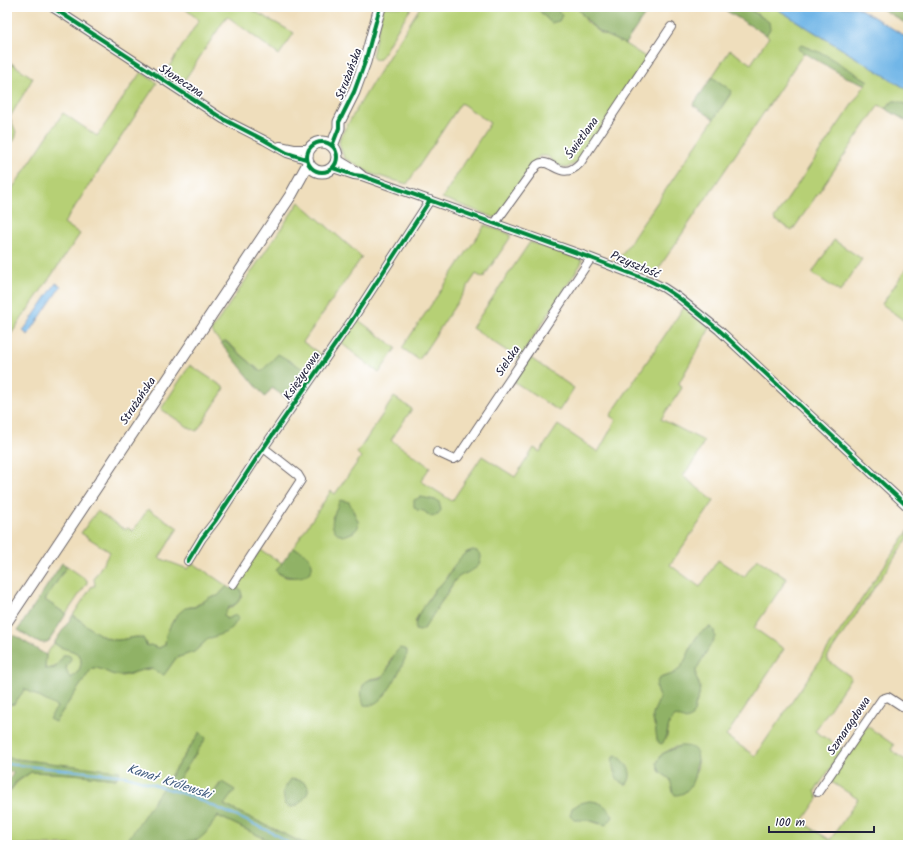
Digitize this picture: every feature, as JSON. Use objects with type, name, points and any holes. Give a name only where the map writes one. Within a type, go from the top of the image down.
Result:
[{"type":"main road","name":"Strużańska","points":[[328,144],[334,126],[340,122],[354,92],[365,62],[380,7]]},
{"type":"main road","points":[[315,143],[328,144],[337,155],[335,163],[325,172],[310,161],[315,143]]},
{"type":"main road","name":"Strużańska","points":[[7,621],[291,195],[310,161]]},
{"type":"street","name":"Słoneczna","points":[[52,7],[223,119],[274,145],[294,149],[310,161]]},
{"type":"street","name":"Świetlana","points":[[495,224],[540,163],[544,162],[564,171],[573,170],[580,163],[671,27]]},
{"type":"street","name":"Przyszłość","points":[[335,163],[354,175],[362,176],[591,258],[664,288],[698,312],[719,330],[908,507]]},
{"type":"street","name":"Księżycowa","points":[[188,561],[202,538],[216,520],[352,320],[430,200]]},
{"type":"street","name":"Sielska","points":[[437,452],[452,459],[458,457],[591,258]]},
{"type":"street","points":[[233,584],[301,480],[298,475],[264,449]]},
{"type":"street","name":"Szmaragdowa","points":[[818,792],[882,699],[888,697],[908,710]]},
{"type":"green space","points":[[184,7],[247,7],[294,33],[279,55],[227,16],[180,87],[163,76],[199,20]]},
{"type":"green space","points":[[383,7],[412,7],[380,59],[375,60],[372,56]]},
{"type":"green space","points":[[420,7],[536,7],[551,23],[562,15],[554,7],[577,7],[587,22],[602,34],[625,44],[647,58],[578,162],[566,168],[559,166],[547,156],[539,156],[496,218],[442,198],[490,123],[461,103],[407,184],[372,174],[344,158],[339,143],[340,137]]},
{"type":"green space","points":[[536,7],[554,7],[562,15],[559,21],[551,23]]},
{"type":"green space","points":[[577,7],[660,7],[659,9],[648,10],[625,44],[598,30],[588,21]]},
{"type":"green space","points":[[720,7],[746,7],[769,22],[770,29],[766,35]]},
{"type":"green space","points":[[746,7],[774,7],[908,90],[908,105],[897,101],[890,103],[886,109],[879,105],[792,231],[774,219],[868,81],[838,63],[798,49],[804,53],[655,274],[618,260],[732,92],[712,77],[730,50],[751,64],[769,37],[766,35],[769,30],[762,17]]},
{"type":"green space","points":[[879,7],[908,7],[908,25]]},
{"type":"green space","points":[[801,45],[824,54],[868,81],[865,84],[846,77],[798,49]]},
{"type":"green space","points":[[7,60],[33,78],[10,117],[16,136],[12,143],[7,147]]},
{"type":"green space","points":[[141,72],[157,83],[64,223],[80,234],[7,340],[7,194],[8,195],[63,113],[97,136]]},
{"type":"green space","points":[[712,77],[732,91],[714,119],[693,105]]},
{"type":"green space","points":[[893,101],[908,105],[908,122],[886,109]]},
{"type":"green space","points":[[299,202],[362,257],[303,342],[322,355],[318,361],[311,360],[305,371],[261,372],[226,341],[221,343],[211,331]]},
{"type":"green space","points":[[485,225],[510,234],[510,238],[483,278],[476,274],[419,360],[402,348]]},
{"type":"green space","points":[[834,240],[862,259],[840,292],[812,273]]},
{"type":"green space","points":[[530,242],[582,260],[581,264],[519,359],[472,328]]},
{"type":"green space","points":[[908,266],[908,324],[882,304]]},
{"type":"green space","points":[[684,307],[710,328],[679,383],[682,388],[661,419],[704,441],[696,458],[683,476],[714,501],[670,565],[700,587],[718,560],[744,577],[757,559],[787,579],[754,628],[784,649],[726,736],[755,756],[908,531],[908,538],[826,659],[851,677],[815,731],[843,750],[815,791],[818,799],[802,822],[830,840],[858,799],[830,781],[867,726],[894,745],[891,750],[908,762],[908,845],[307,845],[224,805],[221,782],[211,796],[177,782],[206,738],[200,732],[166,782],[139,844],[152,840],[159,843],[205,834],[218,816],[278,845],[7,845],[7,796],[16,783],[31,772],[74,774],[116,779],[120,772],[7,758],[7,705],[14,704],[25,689],[58,707],[55,722],[92,668],[120,676],[145,669],[150,669],[160,674],[167,671],[176,658],[194,652],[208,639],[217,634],[229,619],[225,618],[224,615],[226,611],[239,601],[242,595],[240,589],[235,585],[259,549],[282,563],[276,571],[285,577],[298,576],[311,569],[308,558],[300,551],[293,548],[331,491],[335,494],[361,457],[357,453],[394,397],[412,409],[391,440],[430,467],[421,481],[452,501],[482,456],[515,477],[534,448],[540,452],[558,425],[598,452],[616,420],[610,416]],"holes":[[[428,499],[435,500],[430,516],[424,511]],[[351,506],[356,517],[354,532],[343,536],[340,535],[332,517],[336,512]],[[473,550],[467,573],[461,575],[455,580],[424,629],[415,622],[420,612],[436,588],[443,583],[452,568],[463,555]],[[710,627],[704,654],[696,670],[695,677],[699,683],[699,696],[694,712],[680,717],[676,716],[669,724],[666,740],[660,735],[654,725],[653,720],[653,716],[660,698],[657,692],[657,685],[662,677],[677,672],[682,666],[695,640],[702,632]],[[391,658],[404,660],[385,695],[373,704],[370,679],[383,675],[387,671]],[[675,747],[695,750],[698,760],[694,778],[684,793],[673,792],[671,779],[660,772],[657,763],[662,754]],[[613,817],[600,824],[588,820]]]},
{"type":"green space","points":[[357,319],[396,348],[379,373],[341,343]]},
{"type":"green space","points":[[225,341],[261,372],[278,354],[305,370],[311,360],[318,361],[292,402],[272,388],[265,397],[221,343]]},
{"type":"green space","points":[[529,357],[574,388],[559,411],[513,381]]},
{"type":"green space","points":[[190,365],[225,388],[197,431],[191,429],[161,409]]},
{"type":"green space","points":[[421,497],[439,502],[441,510],[438,515],[430,516],[424,511],[417,510],[414,507],[414,500]]},
{"type":"green space","points":[[340,500],[349,502],[358,521],[358,527],[354,532],[343,536],[337,533],[332,525],[332,520]]},
{"type":"green space","points":[[148,509],[178,528],[159,558],[188,569],[193,563],[227,586],[218,596],[203,601],[194,607],[189,607],[174,619],[166,635],[165,645],[159,648],[150,645],[147,646],[143,638],[139,637],[118,640],[109,639],[92,630],[73,615],[92,586],[95,586],[94,578],[110,552],[81,533],[97,511],[124,529],[128,528],[133,531]]},
{"type":"green space","points":[[293,548],[306,554],[312,563],[311,571],[305,576],[291,577],[276,571]]},
{"type":"green space","points":[[473,550],[477,551],[481,555],[478,565],[455,580],[424,629],[420,631],[415,630],[418,615],[437,587],[446,579],[455,564],[463,555]]},
{"type":"green space","points":[[62,563],[67,566],[45,600],[66,614],[49,641],[44,643],[37,642],[18,630]]},
{"type":"green space","points":[[67,566],[87,580],[87,583],[66,614],[45,600]]},
{"type":"green space","points":[[235,585],[240,589],[242,595],[237,603],[228,608],[224,615],[226,619],[236,615],[239,618],[232,628],[227,632],[208,639],[194,652],[176,658],[164,675],[150,669],[125,675],[116,675],[92,668],[55,722],[49,719],[57,707],[25,689],[14,704],[7,705],[7,647],[14,635],[46,655],[45,669],[55,668],[64,655],[70,656],[71,659],[66,668],[68,675],[71,678],[80,668],[80,656],[77,653],[57,646],[54,643],[73,615],[92,630],[109,639],[118,640],[139,637],[143,638],[147,646],[150,645],[159,648],[165,645],[166,635],[171,624],[177,615],[185,608],[195,607],[210,597],[218,596],[227,586],[232,589]]},
{"type":"green space","points":[[710,627],[714,630],[715,637],[696,670],[696,677],[700,687],[694,712],[691,718],[686,720],[676,716],[672,719],[665,740],[662,744],[659,743],[653,720],[653,713],[660,698],[656,689],[657,682],[659,679],[672,674],[681,667],[696,638],[700,633]]},
{"type":"green space","points":[[54,643],[57,646],[77,653],[80,656],[80,668],[71,678],[68,675],[66,668],[71,659],[55,667],[45,669],[46,655]]},
{"type":"green space","points":[[400,648],[407,650],[407,654],[391,687],[378,701],[371,705],[364,705],[361,694],[362,687],[369,680],[382,677]]},
{"type":"green space","points":[[200,732],[206,738],[177,782],[211,796],[222,782],[235,790],[224,805],[307,845],[278,845],[218,816],[205,834],[198,840],[165,844],[152,840],[139,844],[127,841]]},
{"type":"green space","points":[[680,746],[688,746],[693,749],[697,753],[697,759],[695,775],[688,789],[685,792],[675,795],[670,779],[660,772],[657,763],[662,754]]},
{"type":"green space","points":[[616,755],[626,764],[630,772],[627,784],[620,781],[615,774],[613,757]]},
{"type":"green space","points":[[7,758],[120,771],[116,779],[74,774],[31,772],[16,782],[7,796],[7,783],[14,772],[7,771]]},
{"type":"green space","points":[[291,779],[299,780],[305,783],[308,787],[308,791],[301,802],[289,807],[285,805],[283,791]]},
{"type":"green space","points":[[589,801],[600,803],[609,810],[613,817],[606,825],[588,820],[574,820],[570,816],[572,808]]},
{"type":"water","points":[[774,7],[857,7],[908,38],[908,90]]},
{"type":"water","points":[[56,283],[61,286],[28,335],[23,331]]},
{"type":"waterway","name":"Kanał Królewski","points":[[7,764],[127,776],[193,797],[271,832],[292,845]]},
{"type":"cycle path","points":[[52,7],[223,119],[287,153],[306,159]]},
{"type":"cycle path","points":[[332,146],[339,128],[339,122],[354,92],[365,62],[380,7]]},
{"type":"cycle path","points":[[322,142],[333,146],[337,157],[333,168],[322,172],[311,168],[307,157],[311,146],[322,142]]},
{"type":"cycle path","points":[[333,168],[362,176],[591,258],[664,288],[719,330],[908,507]]},
{"type":"cycle path","points":[[188,561],[202,538],[216,520],[258,456],[352,320],[430,200]]}]
